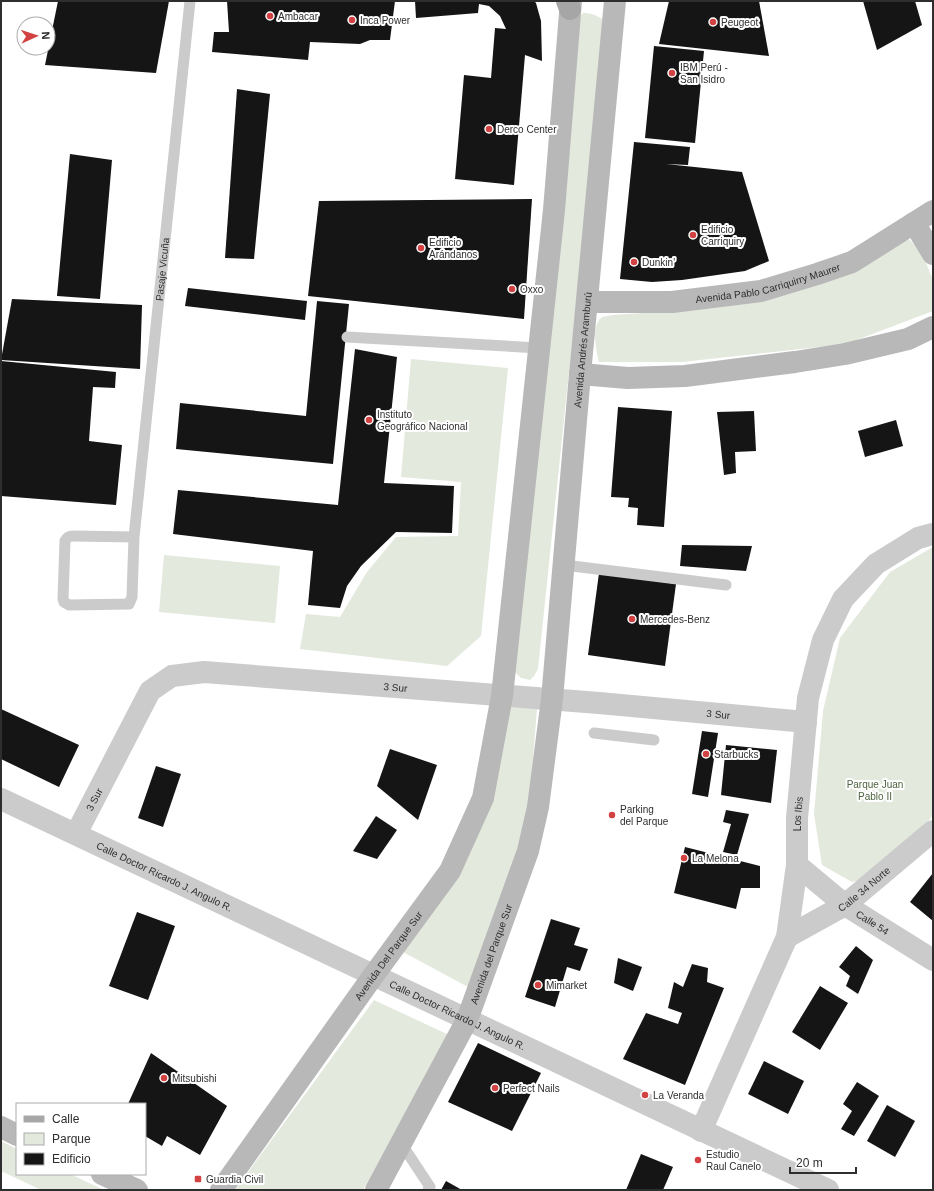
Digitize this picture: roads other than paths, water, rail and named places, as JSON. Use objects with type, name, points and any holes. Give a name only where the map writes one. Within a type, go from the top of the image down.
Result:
[{"type":"main road","name":"Avenida Andrés Aramburú","points":[[552,699],[580,374],[615,1]]},
{"type":"main road","points":[[502,696],[554,210],[570,4]]},
{"type":"main road","name":"Avenida Pablo Carriquirry Maurer","points":[[587,302],[672,302],[761,291],[852,262],[933,211]]},
{"type":"main road","points":[[914,223],[933,254]]},
{"type":"main road","points":[[580,374],[628,378],[685,376],[795,362],[845,354],[908,339],[933,327]]},
{"type":"main road","name":"Avenida Del Parque Sur","points":[[221,1190],[450,870],[483,798],[502,696]]},
{"type":"main road","name":"Avenida del Parque Sur","points":[[376,1190],[467,1020],[528,851],[538,807],[552,699]]},
{"type":"main road","points":[[1,1127],[16,1134]]},
{"type":"main road","points":[[104,1175],[137,1190]]},
{"type":"street","name":"Los Ibis","points":[[701,1131],[787,937],[798,865],[797,818],[808,698],[823,640],[843,599],[876,564],[918,538],[933,534]]},
{"type":"street","name":"3 Sur","points":[[76,834],[150,691],[172,676],[204,672],[552,699],[806,722]]},
{"type":"street","name":"Calle Doctor Ricardo J. Angulo R.","points":[[1,799],[828,1190]]},
{"type":"street","name":"Calle 34 Norte","points":[[787,937],[845,905],[933,831]]},
{"type":"street","name":"Calle 54","points":[[798,865],[845,905],[933,960]]},
{"type":"lane","name":"Pasaje Vicuña","points":[[134,537],[73,536],[66,538],[64,602],[69,605],[129,604],[132,597],[134,537],[190,1]]},
{"type":"lane","points":[[347,337],[539,348]]},
{"type":"lane","points":[[564,565],[726,585]]},
{"type":"lane","points":[[594,733],[654,740]]},
{"type":"lane","points":[[401,1143],[430,1187],[428,1190]]},
{"type":"place","name":"Ambacar","points":[[270,16]]},
{"type":"place","name":"Inca Power","points":[[352,20]]},
{"type":"place","name":"Peugeot","points":[[713,22]]},
{"type":"place","name":"IBM Perú - San Isidro","points":[[672,73]]},
{"type":"place","name":"Derco Center","points":[[489,129]]},
{"type":"place","name":"Edificio Carriquiry","points":[[693,235]]},
{"type":"place","name":"Edificio Arándanos","points":[[421,248]]},
{"type":"place","name":"Dunkin'","points":[[634,262]]},
{"type":"place","name":"Oxxo","points":[[512,289]]},
{"type":"place","name":"Instituto Geográfico Nacional","points":[[369,420]]},
{"type":"place","name":"Mercedes-Benz","points":[[632,619]]},
{"type":"place","name":"Starbucks","points":[[706,754]]},
{"type":"place","name":"Parking del Parque","points":[[612,815]]},
{"type":"place","name":"La Melona","points":[[684,858]]},
{"type":"place","name":"Mimarket","points":[[538,985]]},
{"type":"place","name":"Mitsubishi","points":[[164,1078]]},
{"type":"place","name":"Perfect Nails","points":[[495,1088]]},
{"type":"place","name":"La Veranda","points":[[645,1095]]},
{"type":"place","name":"Estudio Raul Canelo","points":[[698,1160]]},
{"type":"place","name":"Guardia Civil","points":[[198,1179]]},
{"type":"park label","name":"Parque Juan Pablo II","points":[[875,790]]}]
